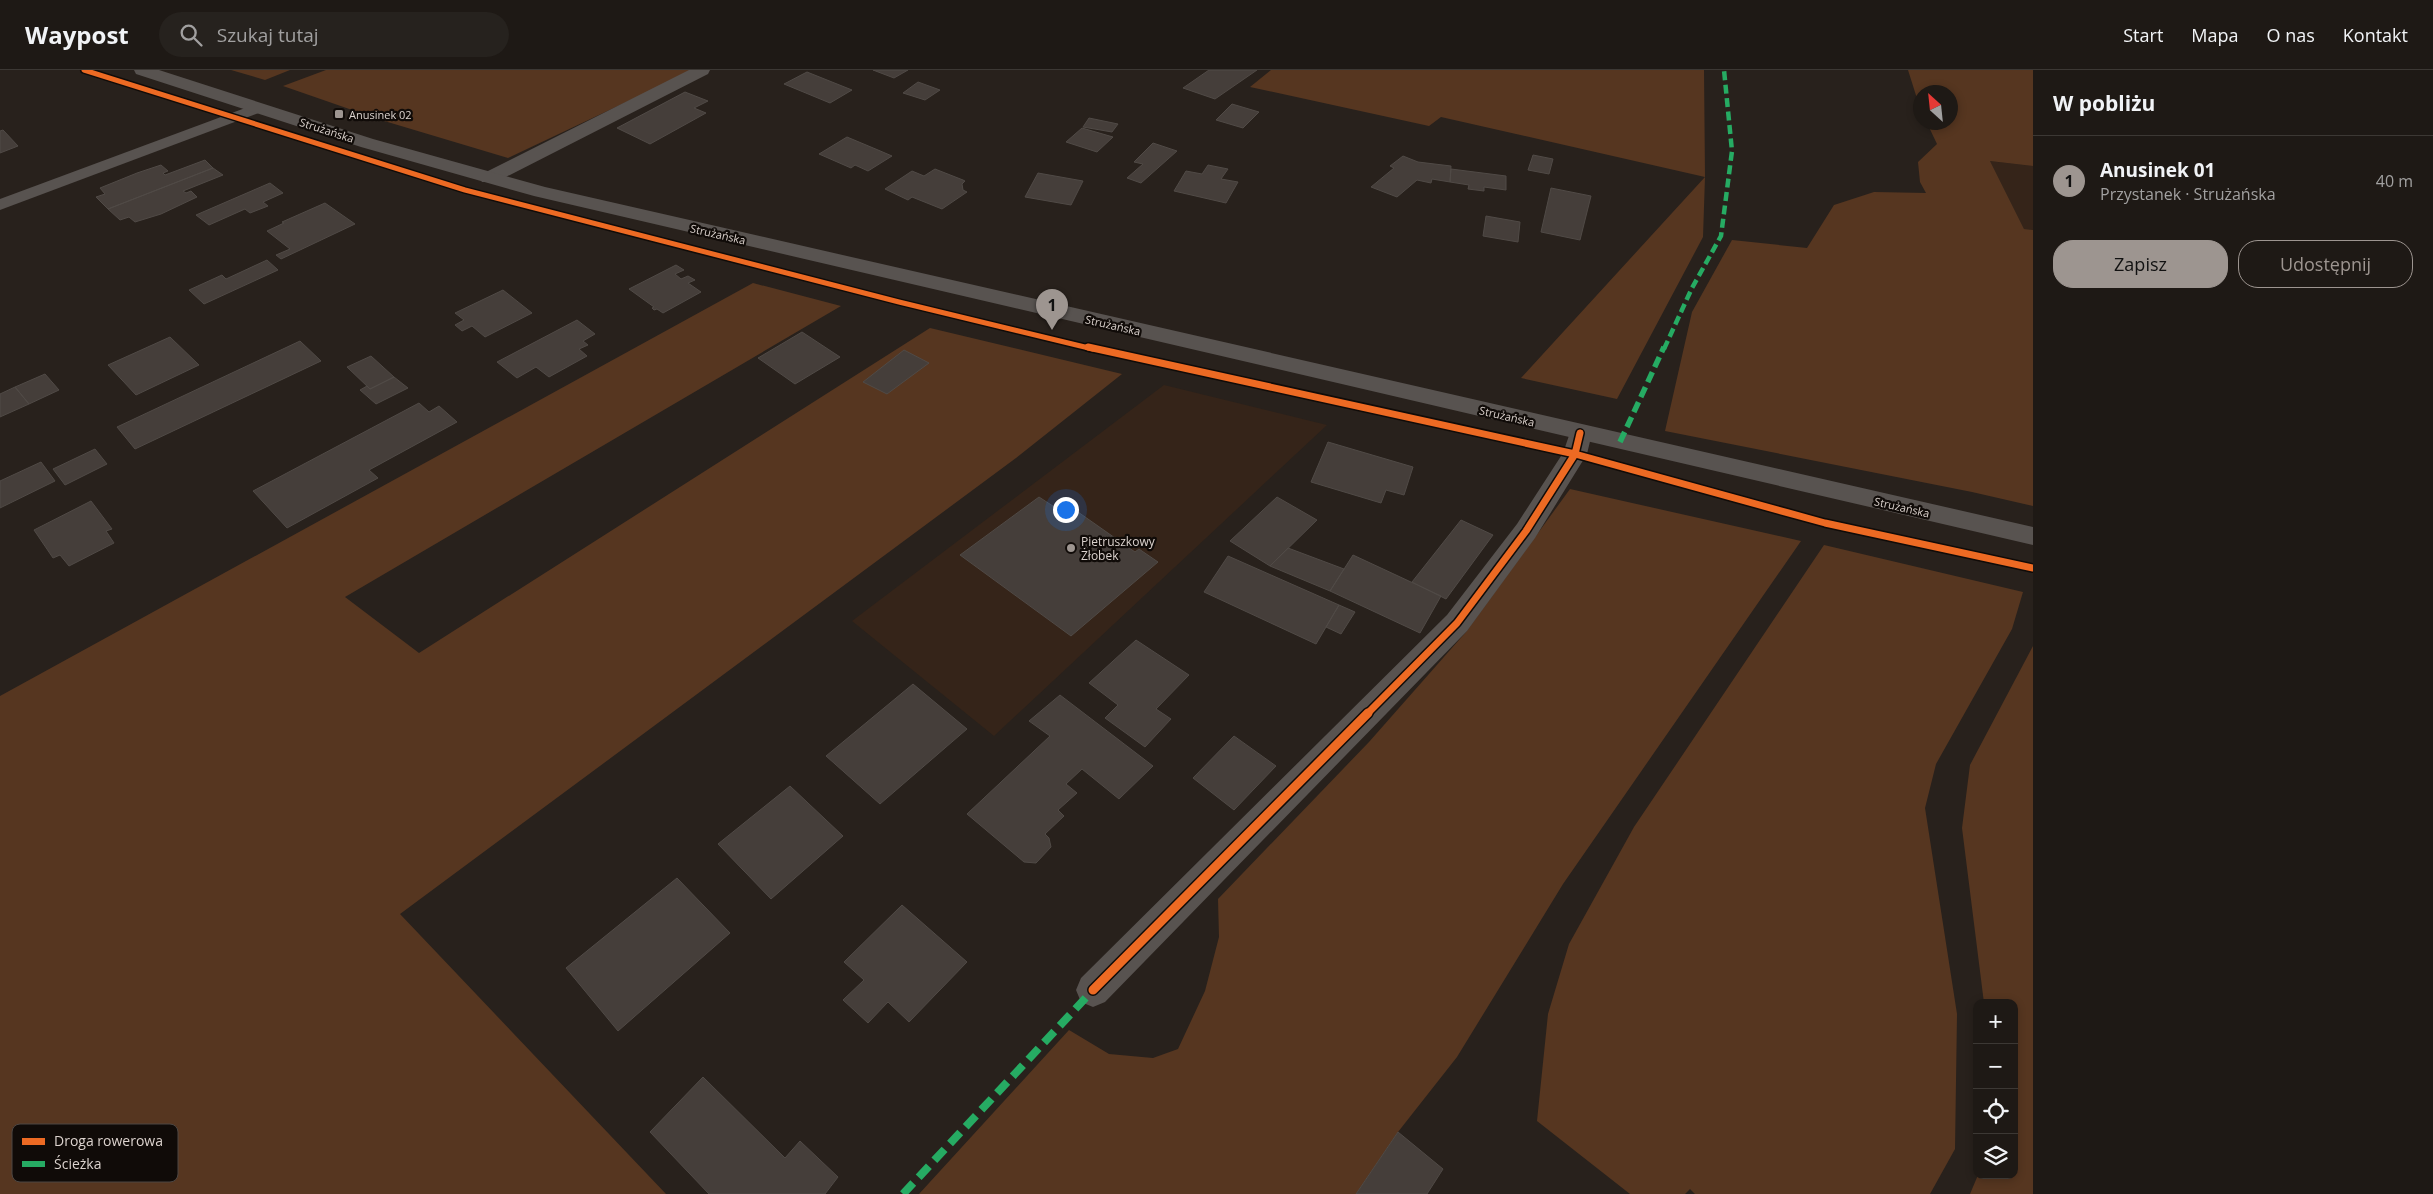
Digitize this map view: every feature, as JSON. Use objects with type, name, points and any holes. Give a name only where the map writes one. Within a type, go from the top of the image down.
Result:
[{"type":"main road","name":"Strużańska","points":[[142,70],[367,144],[540,192],[2033,536]]},
{"type":"main road","points":[[489,178],[702,70]]},
{"type":"main road","points":[[1093,990],[1457,623],[1526,531],[1575,454],[1580,433]]},
{"type":"lane","points":[[0,205],[260,108]]},
{"type":"shaded area","points":[[231,70],[290,70],[265,80]]},
{"type":"shaded area","points":[[326,70],[694,70],[508,158],[381,120],[283,86]]},
{"type":"shaded area","points":[[1271,70],[1704,70],[1705,177],[1441,117],[1429,126],[1250,87]]},
{"type":"shaded area","points":[[1908,70],[2033,70],[2033,166],[1990,161],[2024,229],[2033,230],[2033,506],[1972,492],[1665,431],[1692,312],[1732,240],[1807,248],[1834,205],[1874,192],[1926,193],[1920,182],[1918,162],[1937,144],[1930,130],[1958,130],[1958,85],[1913,86]]},
{"type":"shaded area","points":[[1990,161],[2033,166],[2033,230],[2024,229]]},
{"type":"shaded area","points":[[1705,177],[1703,237],[1617,399],[1521,378]]},
{"type":"shaded area","points":[[753,283],[841,306],[345,597],[419,653],[930,328],[1122,374],[1016,458],[400,914],[666,1194],[0,1194],[0,696]]},
{"type":"shaded area","name":"Pietruszkowy Żłobek","points":[[1164,385],[1327,425],[994,736],[852,621]]},
{"type":"shaded area","points":[[1570,489],[1801,541],[1563,884],[1457,1057],[1398,1132],[1356,1194],[919,1194],[1069,1030],[1109,1054],[1153,1058],[1178,1049],[1205,991],[1219,937],[1218,899],[1369,742],[1466,632]]},
{"type":"shaded area","points":[[1824,545],[2023,592],[2012,629],[1936,764],[1925,808],[1957,1014],[1955,1149],[1930,1194],[1695,1194],[1690,1189],[1685,1194],[1630,1194],[1537,1121],[1548,1014],[1569,944],[1634,827]]},
{"type":"shaded area","points":[[2033,646],[2033,1194],[1970,1194],[1976,1179],[2018,1179],[2018,999],[1983,999],[1962,828],[1970,765]]},
{"type":"building","points":[[873,70],[908,70],[894,78]]},
{"type":"building","points":[[1209,70],[1257,70],[1215,99],[1183,88]]},
{"type":"building","points":[[807,72],[852,90],[830,103],[784,84]]},
{"type":"building","points":[[918,82],[940,90],[925,100],[903,93]]},
{"type":"building","points":[[685,92],[708,101],[694,108],[706,113],[650,144],[617,128]]},
{"type":"building","points":[[1232,104],[1259,112],[1243,128],[1216,120]]},
{"type":"building","points":[[1089,118],[1118,124],[1112,132],[1083,127]]},
{"type":"building","points":[[1082,128],[1113,137],[1097,152],[1066,142]]},
{"type":"building","points":[[3,130],[18,146],[0,153],[0,131]]},
{"type":"building","points":[[847,137],[892,156],[868,171],[855,165],[851,168],[819,154]]},
{"type":"building","points":[[1153,143],[1177,151],[1141,183],[1127,178],[1143,164],[1134,162]]},
{"type":"building","points":[[1533,155],[1553,159],[1549,174],[1528,170]]},
{"type":"building","points":[[1403,156],[1418,162],[1451,166],[1450,182],[1432,179],[1431,183],[1417,180],[1397,197],[1371,187],[1394,168],[1390,166]]},
{"type":"building","points":[[205,160],[213,168],[108,209],[96,197],[105,194],[100,188],[137,173],[161,165],[168,171],[163,173],[165,175]]},
{"type":"building","points":[[1208,165],[1228,169],[1221,179],[1238,182],[1226,203],[1174,191],[1186,171],[1202,174]]},
{"type":"building","points":[[213,168],[223,175],[183,191],[186,193],[191,191],[197,197],[161,214],[135,222],[129,217],[120,220],[108,209]]},
{"type":"building","points":[[935,169],[965,181],[962,184],[963,190],[967,192],[942,209],[912,197],[908,200],[885,189],[912,171],[924,176]]},
{"type":"building","points":[[1451,169],[1506,176],[1506,190],[1484,187],[1484,191],[1468,189],[1469,185],[1450,182]]},
{"type":"building","points":[[1038,173],[1083,181],[1071,205],[1025,197]]},
{"type":"building","points":[[270,183],[283,193],[263,202],[268,206],[250,213],[245,209],[209,225],[196,215]]},
{"type":"building","points":[[1551,188],[1591,196],[1580,240],[1541,232]]},
{"type":"building","points":[[325,203],[355,224],[281,259],[276,255],[290,249],[267,231],[284,223],[282,222]]},
{"type":"building","points":[[1486,216],[1520,222],[1518,242],[1483,236]]},
{"type":"building","points":[[267,260],[278,270],[204,304],[189,290],[222,275],[226,279]]},
{"type":"building","points":[[676,265],[684,270],[675,274],[681,279],[688,276],[695,280],[688,283],[701,292],[663,313],[657,309],[654,310],[652,308],[654,307],[629,289]]},
{"type":"building","points":[[503,290],[532,313],[485,337],[472,326],[462,331],[455,325],[464,320],[455,313]]},
{"type":"building","points":[[577,320],[595,334],[583,341],[588,345],[579,349],[587,356],[549,377],[536,367],[517,378],[497,362]]},
{"type":"building","points":[[802,332],[840,357],[795,384],[758,358]]},
{"type":"building","points":[[170,337],[199,365],[136,395],[108,365]]},
{"type":"building","points":[[300,341],[321,361],[135,449],[117,427]]},
{"type":"building","points":[[904,350],[929,363],[887,394],[863,382]]},
{"type":"building","points":[[371,356],[394,377],[370,389],[347,367]]},
{"type":"building","points":[[45,374],[59,390],[29,404],[15,387]]},
{"type":"building","points":[[394,377],[408,388],[376,404],[360,390],[367,386],[370,389]]},
{"type":"building","points":[[15,387],[29,404],[0,417],[0,394]]},
{"type":"building","points":[[419,403],[429,412],[439,406],[457,422],[369,470],[378,478],[287,528],[253,491]]},
{"type":"building","points":[[1328,442],[1413,467],[1404,495],[1386,490],[1381,503],[1311,482]]},
{"type":"building","points":[[95,449],[107,464],[65,485],[53,469]]},
{"type":"building","points":[[41,462],[55,481],[0,508],[0,481]]},
{"type":"building","name":"Pietruszkowy Żłobek","points":[[1039,497],[1059,510],[1055,513],[1067,521],[1078,512],[1135,552],[1139,549],[1158,562],[1071,636],[960,555]]},
{"type":"building","points":[[1277,497],[1317,520],[1270,566],[1230,541]]},
{"type":"building","points":[[91,501],[112,529],[106,531],[114,543],[69,566],[60,555],[53,558],[34,530]]},
{"type":"building","points":[[1461,520],[1493,535],[1446,599],[1412,582]]},
{"type":"building","points":[[1288,548],[1344,569],[1330,591],[1270,566]]},
{"type":"building","points":[[1353,555],[1441,596],[1420,633],[1330,591]]},
{"type":"building","points":[[1228,556],[1339,605],[1316,644],[1204,592]]},
{"type":"building","points":[[1339,605],[1355,612],[1341,634],[1326,627]]},
{"type":"building","points":[[1136,640],[1189,675],[1156,709],[1171,719],[1145,747],[1105,718],[1118,705],[1089,683]]},
{"type":"building","points":[[913,684],[967,729],[880,804],[826,756]]},
{"type":"building","points":[[1060,695],[1153,766],[1119,799],[1082,769],[1066,784],[1077,793],[1058,810],[1064,816],[1045,834],[1049,838],[1051,847],[1036,863],[1024,862],[967,814],[1050,736],[1029,721]]},
{"type":"building","points":[[1234,736],[1276,766],[1234,810],[1193,778]]},
{"type":"building","points":[[790,786],[843,836],[771,899],[718,844]]},
{"type":"building","points":[[677,878],[730,933],[618,1031],[566,968]]},
{"type":"building","points":[[902,905],[967,962],[909,1022],[888,1002],[868,1023],[843,1000],[864,980],[844,962]]},
{"type":"building","points":[[703,1077],[785,1158],[800,1141],[838,1177],[825,1194],[709,1194],[650,1132]]},
{"type":"building","points":[[1398,1132],[1443,1169],[1427,1194],[1356,1194]]},
{"type":"marked path","points":[[1620,442],[1692,288],[1721,236],[1732,151],[1724,70]]},
{"type":"marked path","points":[[903,1194],[1093,990]]},
{"type":"cycle path","points":[[84,70],[465,190],[899,302],[1162,365],[1575,454],[1825,523],[2033,568]]},
{"type":"cycle path","points":[[1093,990],[1457,623],[1526,531],[1575,454],[1580,433]]},
{"type":"place","name":"Anusinek 02","points":[[339,114]]},
{"type":"place","name":"Anusinek 01","points":[[1052,330]]},
{"type":"place","name":"Pietruszkowy Żłobek","points":[[1071,548]]}]
